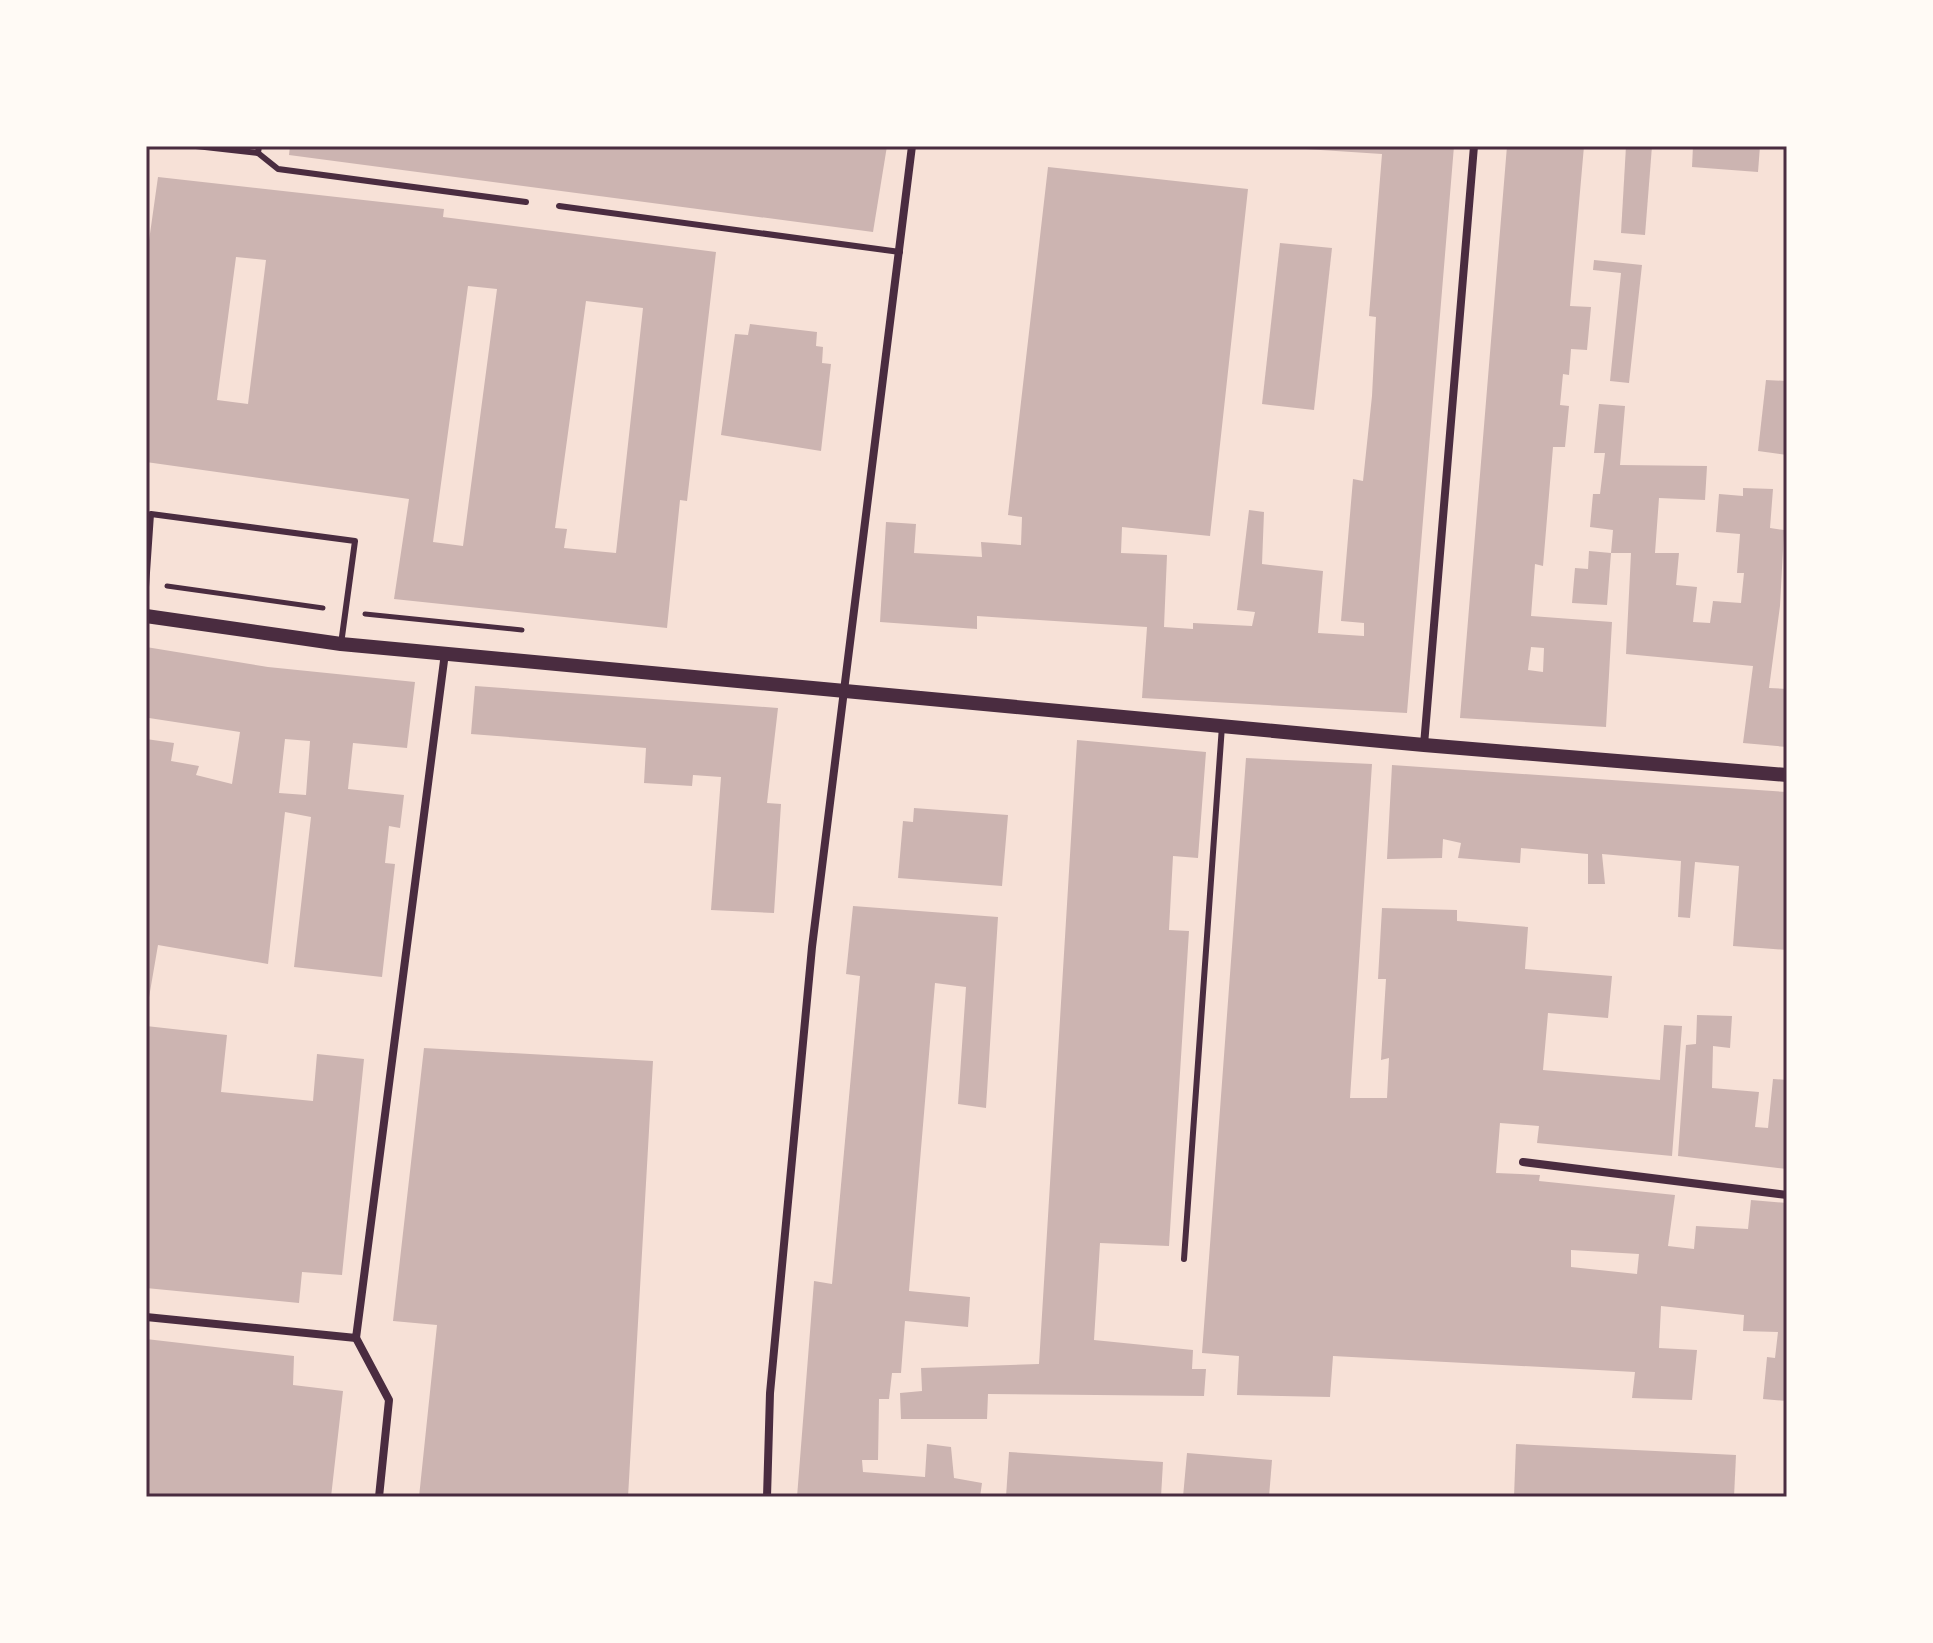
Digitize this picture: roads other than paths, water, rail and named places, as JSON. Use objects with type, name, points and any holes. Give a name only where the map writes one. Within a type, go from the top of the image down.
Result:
[{"type":"street","points":[[767,1497],[770,1393],[810,963],[912,146]]},
{"type":"street","points":[[1424,745],[1474,146]]},
{"type":"street","points":[[146,616],[341,644],[1424,745],[1787,775]]},
{"type":"street","points":[[379,1497],[389,1400],[356,1338],[445,653]]},
{"type":"street","points":[[1523,1162],[1787,1195]]},
{"type":"street","points":[[146,1317],[356,1338]]},
{"type":"lane","points":[[196,146],[259,150],[278,169],[526,202]]},
{"type":"lane","points":[[559,206],[901,252]]},
{"type":"lane","points":[[146,587],[151,514],[355,541],[341,644]]},
{"type":"lane","points":[[1184,1259],[1222,726]]}]
